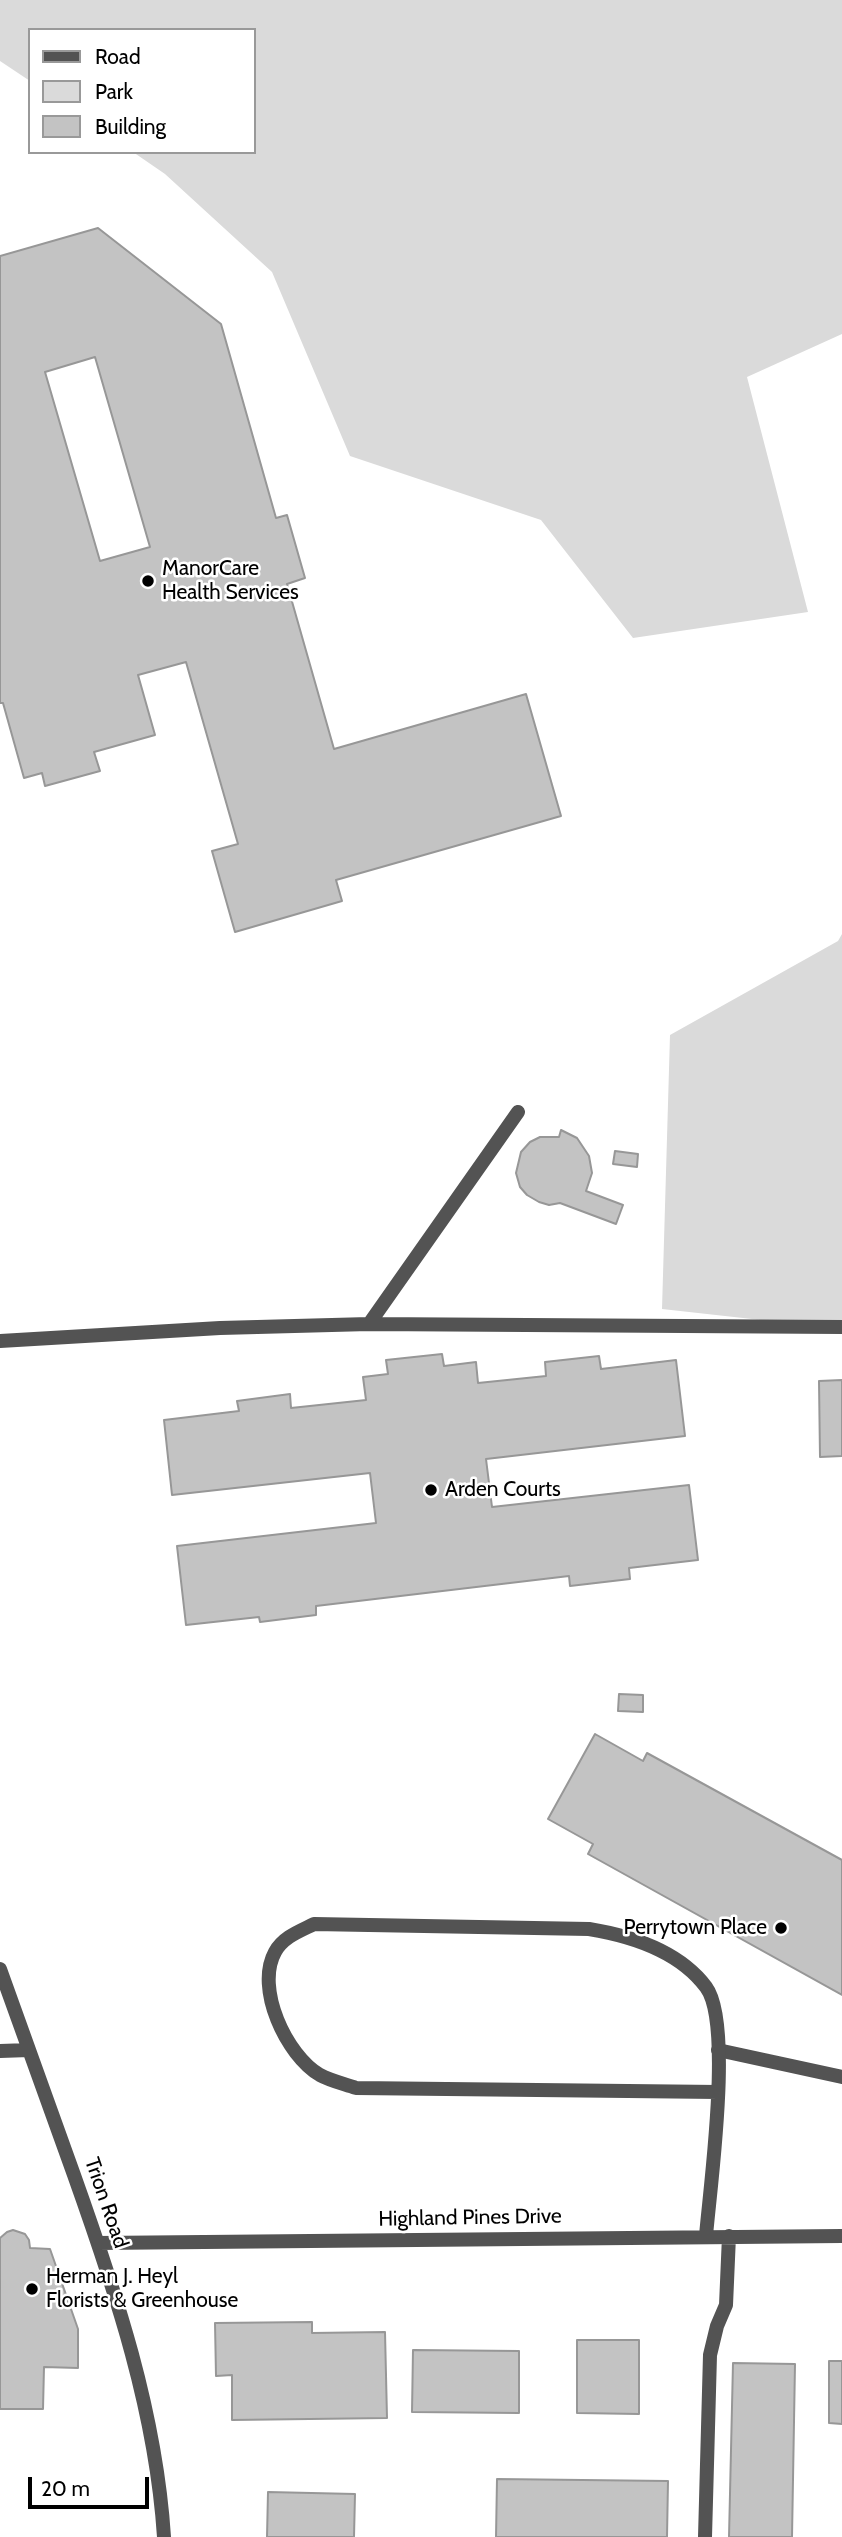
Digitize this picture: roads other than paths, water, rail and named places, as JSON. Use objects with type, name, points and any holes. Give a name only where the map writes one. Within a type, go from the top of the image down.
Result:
[{"type":"street","points":[[369,1324],[518,1112]]},
{"type":"street","points":[[0,1341],[220,1328],[369,1324],[842,1328]]},
{"type":"street","points":[[706,2236],[718,2092],[718,2022],[708,1989],[678,1958],[615,1933],[589,1929],[314,1924],[291,1935],[276,1950],[268,1972],[269,1994],[280,2025],[296,2052],[320,2075],[356,2088],[718,2092]]},
{"type":"street","name":"Trion Road","points":[[0,1969],[124,2321],[150,2425],[160,2480],[164,2537]]},
{"type":"street","points":[[0,2051],[29,2050]]},
{"type":"street","points":[[718,2050],[842,2077]]},
{"type":"street","points":[[705,2537],[710,2354],[726,2305],[729,2236]]},
{"type":"street","name":"Highland Pines Drive","points":[[98,2243],[842,2236]]},
{"type":"place","name":"ManorCare Health Services","points":[[148,581]]},
{"type":"place","name":"Arden Courts","points":[[431,1490]]},
{"type":"place","name":"Perrytown Place","points":[[781,1928]]},
{"type":"place","name":"Herman J. Heyl Florists & Greenhouse","points":[[32,2289]]}]
